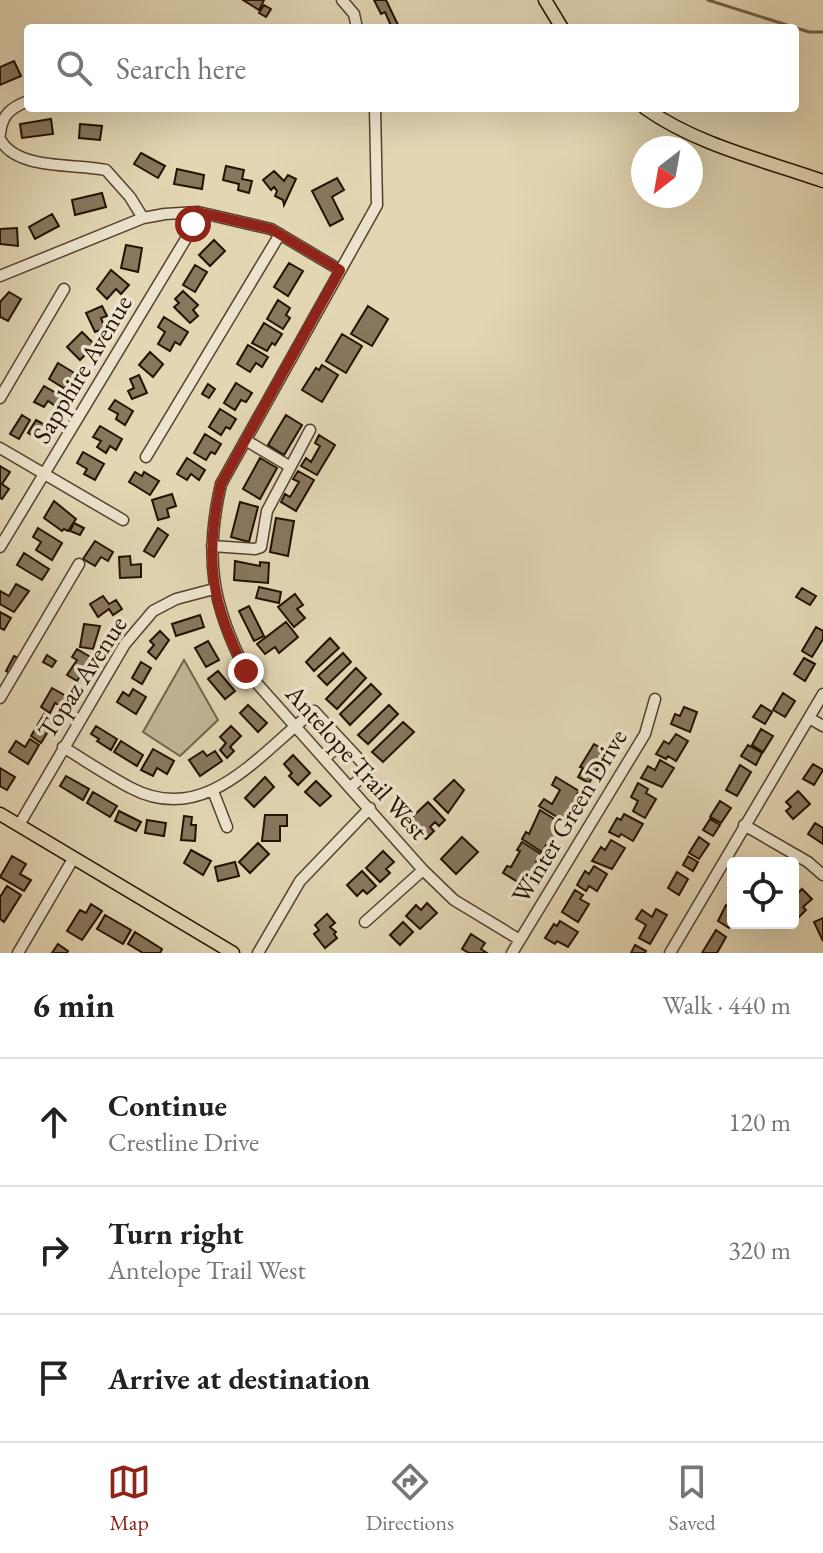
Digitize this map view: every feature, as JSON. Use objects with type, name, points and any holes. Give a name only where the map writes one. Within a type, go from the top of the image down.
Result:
[{"type":"main road","points":[[545,0],[560,24]]},
{"type":"main road","points":[[652,112],[681,130],[721,147],[823,181]]},
{"type":"main road","points":[[0,814],[233,953]]},
{"type":"street","points":[[342,0],[354,14],[356,24]]},
{"type":"street","points":[[24,103],[11,108],[2,122],[0,137],[5,149],[29,161],[106,170],[130,197],[143,218]]},
{"type":"street","name":"Antelope Trail West","points":[[375,112],[377,205],[221,484],[213,519],[214,589],[227,634],[246,671],[423,870],[454,900],[520,940]]},
{"type":"street","points":[[0,276],[143,218],[198,212],[271,229],[340,270]]},
{"type":"street","name":"Sapphire Avenue","points":[[0,547],[187,237],[198,212]]},
{"type":"street","points":[[146,457],[280,234]]},
{"type":"street","points":[[0,398],[64,289]]},
{"type":"street","points":[[212,546],[261,547],[267,511],[310,430]]},
{"type":"street","points":[[247,441],[289,466]]},
{"type":"street","points":[[0,448],[123,520]]},
{"type":"street","points":[[0,698],[79,564]]},
{"type":"street","name":"Topaz Avenue","points":[[19,825],[125,644],[153,611],[176,599],[214,589]]},
{"type":"street","points":[[670,953],[823,694]]},
{"type":"street","name":"Winter Green Drive","points":[[512,953],[645,734],[655,699]]},
{"type":"street","points":[[63,747],[133,790],[153,796],[194,798],[213,791],[252,765],[314,711],[369,770],[351,787]]},
{"type":"street","points":[[809,718],[823,726]]},
{"type":"street","points":[[325,758],[343,742]]},
{"type":"street","points":[[213,791],[227,827]]},
{"type":"street","points":[[258,953],[300,881],[370,808]]},
{"type":"street","points":[[744,825],[808,862],[823,875]]},
{"type":"street","points":[[18,953],[73,859]]},
{"type":"street","points":[[365,922],[423,870]]},
{"type":"shaded area","points":[[184,660],[218,720],[180,756],[143,732]]},
{"type":"building","points":[[243,0],[264,0],[259,10]]},
{"type":"building","points":[[374,0],[386,0],[398,24],[390,24],[385,12],[381,14]]},
{"type":"building","points":[[264,5],[271,9],[266,17],[259,13]]},
{"type":"building","points":[[14,61],[21,76],[0,85],[0,67]]},
{"type":"building","points":[[51,119],[53,134],[22,138],[20,124]]},
{"type":"building","points":[[80,124],[102,126],[100,140],[79,138]]},
{"type":"building","points":[[141,153],[165,166],[158,178],[134,164]]},
{"type":"building","points":[[226,166],[244,170],[242,179],[252,181],[249,193],[238,190],[239,184],[223,180]]},
{"type":"building","points":[[177,169],[204,175],[202,189],[174,184]]},
{"type":"building","points":[[274,171],[284,181],[288,175],[296,179],[284,205],[283,200],[275,196],[277,191],[274,187],[271,190],[263,180]]},
{"type":"building","points":[[337,178],[344,190],[332,197],[343,219],[330,226],[312,191]]},
{"type":"building","points":[[102,193],[106,207],[75,215],[72,200]]},
{"type":"building","points":[[52,214],[59,226],[35,239],[29,227]]},
{"type":"building","points":[[17,228],[18,246],[0,244],[0,229]]},
{"type":"building","points":[[214,240],[225,251],[210,266],[199,255]]},
{"type":"building","points":[[126,245],[142,248],[138,272],[121,268]]},
{"type":"building","points":[[289,263],[303,271],[288,296],[274,287]]},
{"type":"building","points":[[195,265],[207,272],[195,292],[183,285]]},
{"type":"building","points":[[111,270],[129,285],[121,294],[116,289],[107,299],[97,289]]},
{"type":"building","points":[[183,291],[198,305],[193,310],[198,316],[190,323],[174,307],[179,303],[175,299]]},
{"type":"building","points":[[9,292],[21,299],[8,321],[0,317],[0,302]]},
{"type":"building","points":[[278,300],[290,308],[286,315],[290,318],[283,329],[267,319]]},
{"type":"building","points":[[102,306],[107,316],[101,318],[105,328],[95,332],[86,313]]},
{"type":"building","points":[[368,306],[388,319],[372,346],[351,334]]},
{"type":"building","points":[[164,317],[188,332],[180,345],[175,342],[170,351],[158,344],[165,332],[158,327]]},
{"type":"building","points":[[264,323],[282,334],[267,351],[252,343]]},
{"type":"building","points":[[82,332],[95,345],[80,360],[67,347]]},
{"type":"building","points":[[342,334],[362,346],[346,373],[326,361]]},
{"type":"building","points":[[248,345],[268,357],[262,367],[256,363],[250,372],[237,364]]},
{"type":"building","points":[[150,352],[163,364],[153,377],[139,365]]},
{"type":"building","points":[[58,363],[76,374],[67,390],[49,379]]},
{"type":"building","points":[[322,365],[338,375],[322,402],[302,390],[316,368],[319,370]]},
{"type":"building","points":[[139,375],[147,393],[132,399],[128,391],[134,388],[130,379]]},
{"type":"building","points":[[236,383],[252,393],[246,402],[241,400],[235,410],[224,403]]},
{"type":"building","points":[[208,384],[215,389],[209,398],[202,394]]},
{"type":"building","points":[[44,386],[63,397],[57,407],[48,401],[44,407],[34,402]]},
{"type":"building","points":[[115,400],[133,411],[125,425],[116,419],[118,414],[109,409]]},
{"type":"building","points":[[220,409],[236,419],[230,429],[226,427],[221,435],[209,427]]},
{"type":"building","points":[[22,415],[30,420],[19,439],[10,434]]},
{"type":"building","points":[[286,415],[302,425],[284,455],[268,445]]},
{"type":"building","points":[[36,420],[47,426],[39,439],[28,433]]},
{"type":"building","points":[[100,426],[122,439],[116,450],[110,446],[106,453],[97,447],[101,441],[93,437]]},
{"type":"building","points":[[205,434],[221,444],[215,454],[211,452],[206,460],[194,453]]},
{"type":"building","points":[[319,435],[335,445],[317,475],[301,466],[306,458],[311,462],[320,446],[315,443]]},
{"type":"building","points":[[83,452],[104,464],[95,480],[84,474],[87,469],[77,463]]},
{"type":"building","points":[[187,458],[205,470],[199,480],[191,474],[187,480],[177,474]]},
{"type":"building","points":[[260,458],[277,468],[260,499],[243,489]]},
{"type":"building","points":[[0,466],[10,472],[2,484],[9,489],[2,499],[0,498]]},
{"type":"building","points":[[298,471],[314,480],[296,511],[281,502],[285,494],[290,497],[299,482],[293,479]]},
{"type":"building","points":[[135,472],[142,476],[144,472],[159,481],[150,495],[129,482]]},
{"type":"building","points":[[172,494],[176,506],[167,509],[169,517],[158,520],[152,500]]},
{"type":"building","points":[[54,501],[76,519],[68,531],[62,531],[44,518]]},
{"type":"building","points":[[240,502],[258,507],[249,542],[231,537]]},
{"type":"building","points":[[276,518],[294,521],[288,556],[270,552]]},
{"type":"building","points":[[74,523],[84,528],[80,535],[70,531]]},
{"type":"building","points":[[38,528],[62,543],[52,560],[36,550],[41,542],[33,537]]},
{"type":"building","points":[[158,528],[168,535],[154,557],[144,551]]},
{"type":"building","points":[[95,541],[113,552],[108,561],[101,557],[95,566],[83,559]]},
{"type":"building","points":[[24,553],[49,569],[42,580],[17,565]]},
{"type":"building","points":[[130,556],[131,565],[141,564],[141,577],[120,578],[119,557]]},
{"type":"building","points":[[235,561],[260,566],[260,562],[269,563],[268,583],[234,580]]},
{"type":"building","points":[[16,584],[29,591],[14,612],[0,604],[0,591],[9,596]]},
{"type":"building","points":[[259,587],[281,592],[279,603],[256,598]]},
{"type":"building","points":[[802,588],[816,596],[810,605],[796,597]]},
{"type":"building","points":[[295,594],[303,605],[297,609],[305,618],[294,627],[278,607]]},
{"type":"building","points":[[103,596],[109,604],[116,600],[122,609],[113,615],[109,609],[98,617],[90,604]]},
{"type":"building","points":[[249,606],[264,636],[254,641],[239,611]]},
{"type":"building","points":[[0,612],[11,618],[4,630],[0,628]]},
{"type":"building","points":[[200,615],[204,627],[176,636],[172,624]]},
{"type":"building","points":[[286,622],[298,637],[279,653],[275,647],[265,654],[257,644]]},
{"type":"building","points":[[84,624],[100,626],[93,649],[80,647]]},
{"type":"building","points":[[816,627],[823,631],[823,639],[812,657],[802,651]]},
{"type":"building","points":[[160,631],[169,640],[156,659],[148,652],[154,645],[150,641]]},
{"type":"building","points":[[330,638],[339,648],[314,671],[306,662]]},
{"type":"building","points":[[208,641],[219,660],[206,667],[195,648]]},
{"type":"building","points":[[77,649],[92,658],[77,681],[67,675],[77,660],[72,657]]},
{"type":"building","points":[[343,653],[351,662],[327,685],[318,676]]},
{"type":"building","points":[[47,655],[56,661],[52,667],[43,662]]},
{"type":"building","points":[[14,656],[20,659],[12,674],[6,671]]},
{"type":"building","points":[[804,658],[815,664],[805,681],[794,674]]},
{"type":"building","points":[[141,662],[151,668],[142,684],[132,678]]},
{"type":"building","points":[[356,668],[366,678],[337,709],[326,699]]},
{"type":"building","points":[[218,671],[235,691],[225,699],[208,679]]},
{"type":"building","points":[[371,684],[381,694],[350,725],[340,714]]},
{"type":"building","points":[[52,688],[68,697],[62,707],[55,703],[50,713],[41,707]]},
{"type":"building","points":[[133,689],[146,697],[136,714],[117,702],[123,692],[129,696]]},
{"type":"building","points":[[783,693],[795,701],[785,717],[773,710]]},
{"type":"building","points":[[248,705],[267,723],[258,732],[240,713]]},
{"type":"building","points":[[389,705],[398,714],[368,744],[358,735]]},
{"type":"building","points":[[761,705],[772,712],[765,724],[753,717]]},
{"type":"building","points":[[684,707],[697,712],[690,732],[671,724],[675,714],[680,716]]},
{"type":"building","points":[[44,714],[55,720],[41,743],[31,736]]},
{"type":"building","points":[[403,722],[414,732],[383,762],[372,752]]},
{"type":"building","points":[[96,726],[117,739],[111,750],[91,734]]},
{"type":"building","points":[[231,726],[241,736],[230,747],[234,751],[227,758],[220,750],[226,743],[220,737]]},
{"type":"building","points":[[761,729],[773,736],[763,752],[752,745]]},
{"type":"building","points":[[676,734],[688,741],[676,761],[656,754],[664,741],[669,744]]},
{"type":"building","points":[[30,739],[39,745],[28,764],[9,752],[16,741],[25,747]]},
{"type":"building","points":[[121,741],[143,755],[137,766],[114,752]]},
{"type":"building","points":[[594,744],[608,752],[589,783],[578,777],[583,768],[580,767]]},
{"type":"building","points":[[748,745],[762,753],[756,765],[741,756]]},
{"type":"building","points":[[153,749],[174,761],[167,774],[157,768],[153,776],[141,770]]},
{"type":"building","points":[[203,751],[207,756],[215,751],[222,761],[200,776],[189,760]]},
{"type":"building","points":[[293,755],[310,773],[298,785],[289,776],[292,773],[284,764]]},
{"type":"building","points":[[660,760],[674,768],[662,787],[641,778],[648,766],[655,770]]},
{"type":"building","points":[[813,764],[823,770],[814,785],[803,779]]},
{"type":"building","points":[[740,765],[751,772],[737,796],[726,790]]},
{"type":"building","points":[[0,768],[15,777],[7,790],[0,786]]},
{"type":"building","points":[[66,776],[89,789],[83,800],[60,786]]},
{"type":"building","points":[[265,777],[274,787],[254,807],[245,798]]},
{"type":"building","points":[[556,777],[579,791],[575,797],[580,800],[571,816],[566,813],[562,820],[539,806],[544,799],[552,804],[560,790],[552,785]]},
{"type":"building","points":[[454,780],[464,790],[448,813],[434,799]]},
{"type":"building","points":[[316,781],[331,796],[320,806],[305,792]]},
{"type":"building","points":[[638,783],[656,799],[645,818],[633,811],[638,801],[631,797]]},
{"type":"building","points":[[798,791],[810,804],[793,819],[786,811],[791,807],[786,802]]},
{"type":"building","points":[[93,792],[117,806],[110,817],[87,803]]},
{"type":"building","points":[[720,801],[731,808],[721,823],[710,817]]},
{"type":"building","points":[[428,802],[445,820],[439,826],[435,822],[430,827],[434,831],[426,839],[407,822]]},
{"type":"building","points":[[540,810],[559,822],[555,829],[559,832],[550,847],[546,845],[542,852],[522,839],[526,832],[529,834]]},
{"type":"building","points":[[119,811],[141,822],[136,831],[115,821]]},
{"type":"building","points":[[624,814],[643,824],[633,841],[609,832],[617,818],[621,820]]},
{"type":"building","points":[[265,815],[287,815],[287,826],[280,826],[280,841],[262,841]]},
{"type":"building","points":[[184,816],[192,817],[191,825],[196,825],[195,841],[181,840]]},
{"type":"building","points":[[710,819],[720,825],[713,836],[703,830]]},
{"type":"building","points":[[147,820],[166,823],[164,836],[145,833]]},
{"type":"building","points":[[815,823],[823,828],[823,844],[808,834]]},
{"type":"building","points":[[462,837],[478,852],[456,874],[441,859]]},
{"type":"building","points":[[699,837],[709,844],[699,859],[689,853]]},
{"type":"building","points":[[611,840],[625,848],[612,869],[592,861],[601,847],[605,850]]},
{"type":"building","points":[[522,842],[541,854],[536,862],[541,864],[532,880],[527,878],[523,885],[503,873],[507,866],[511,867]]},
{"type":"building","points":[[258,843],[269,854],[250,873],[239,862]]},
{"type":"building","points":[[191,850],[211,861],[203,875],[184,863]]},
{"type":"building","points":[[383,851],[394,862],[386,869],[390,873],[380,882],[366,868]]},
{"type":"building","points":[[12,856],[26,864],[20,874],[31,880],[24,891],[0,877]]},
{"type":"building","points":[[688,856],[698,862],[693,871],[683,865]]},
{"type":"building","points":[[235,862],[239,876],[218,881],[215,867]]},
{"type":"building","points":[[594,866],[607,874],[597,891],[589,886],[586,891],[577,885],[585,871],[589,874]]},
{"type":"building","points":[[362,871],[376,886],[367,894],[363,890],[357,896],[347,885]]},
{"type":"building","points":[[677,872],[688,879],[679,895],[668,888]]},
{"type":"building","points":[[7,886],[21,895],[4,922],[0,919],[0,897]]},
{"type":"building","points":[[802,889],[812,899],[803,907],[806,910],[799,917],[799,892]]},
{"type":"building","points":[[575,890],[583,895],[580,899],[589,904],[578,922],[562,912]]},
{"type":"building","points":[[427,903],[437,913],[420,929],[406,916],[416,905],[421,910]]},
{"type":"building","points":[[91,904],[102,911],[82,940],[67,931],[80,910],[86,913]]},
{"type":"building","points":[[726,905],[727,927],[718,921]]},
{"type":"building","points":[[656,909],[667,915],[650,944],[639,938],[646,925],[636,919],[642,910],[652,917]]},
{"type":"building","points":[[327,914],[335,923],[330,927],[337,938],[325,948],[314,934],[319,930],[315,925]]},
{"type":"building","points":[[105,915],[131,930],[123,944],[97,929]]},
{"type":"building","points":[[823,918],[823,941],[814,922]]},
{"type":"building","points":[[560,921],[578,932],[568,947],[545,938],[554,924],[557,926]]},
{"type":"building","points":[[403,922],[413,932],[400,945],[390,935]]},
{"type":"building","points":[[716,930],[726,937],[717,953],[702,953]]},
{"type":"building","points":[[135,932],[162,949],[160,953],[143,953],[128,944]]},
{"type":"building","points":[[471,934],[485,943],[481,949],[487,953],[469,953],[462,949]]},
{"type":"building","points":[[58,944],[68,951],[67,953],[52,953]]},
{"type":"building","points":[[635,945],[646,951],[645,953],[631,953]]},
{"type":"waterway","points":[[708,0],[784,24]]},
{"type":"waterway","points":[[799,29],[823,32]]},
{"type":"route","points":[[193,224],[198,212],[271,229],[340,270],[221,484],[213,519],[214,589],[227,634],[246,671]]}]
